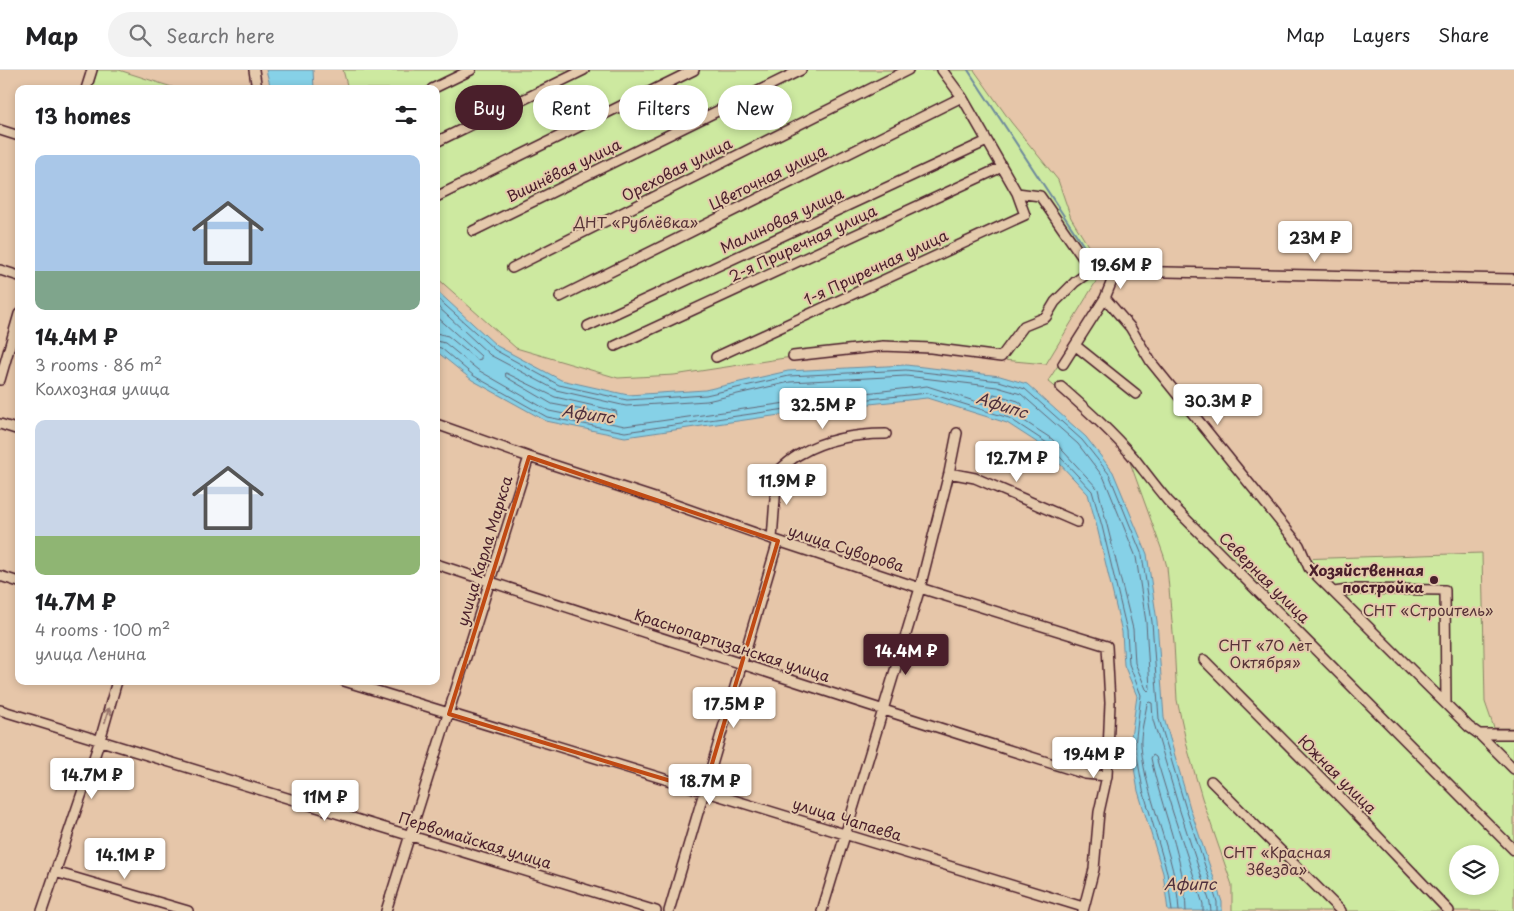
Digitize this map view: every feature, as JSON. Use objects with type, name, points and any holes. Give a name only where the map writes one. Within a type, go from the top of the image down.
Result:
[{"type":"street","points":[[87,85],[92,70]]},
{"type":"street","points":[[254,70],[256,85]]},
{"type":"street","points":[[440,85],[471,70]]},
{"type":"street","points":[[440,140],[584,70]]},
{"type":"street","points":[[440,195],[694,70]]},
{"type":"street","name":"Вишнёвая улица","points":[[474,231],[801,70]]},
{"type":"street","name":"Ореховая улица","points":[[512,268],[908,70]]},
{"type":"street","points":[[942,70],[962,97],[1017,193],[1040,196],[1084,261],[1095,268],[1116,272],[1514,279]]},
{"type":"street","name":"Цветочная улица","points":[[560,297],[962,97]]},
{"type":"street","points":[[0,130],[15,135]]},
{"type":"street","name":"Малиновая улица","points":[[588,326],[988,141]]},
{"type":"street","name":"2-я Приречная улица","points":[[615,346],[1002,167]]},
{"type":"street","name":"1-я Приречная улица","points":[[716,357],[1025,215],[1017,193]]},
{"type":"street","points":[[793,356],[883,346],[931,348],[1001,357],[1024,326],[1046,317],[1055,302],[1075,282],[1095,268]]},
{"type":"street","points":[[0,270],[15,275]]},
{"type":"street","points":[[1063,364],[1076,346],[1104,298],[1116,272]]},
{"type":"street","points":[[1104,298],[1130,326],[1151,362],[1299,546],[1309,568],[1514,769]]},
{"type":"street","points":[[0,380],[15,328]]},
{"type":"street","points":[[1076,346],[1136,394]]},
{"type":"street","name":"Северная улица","points":[[1061,387],[1095,417],[1134,458],[1146,476],[1168,501],[1514,850]]},
{"type":"street","points":[[0,424],[15,429]]},
{"type":"street","name":"улица Суворова","points":[[440,425],[529,458],[673,504],[920,588],[1107,646],[1110,703],[1107,776]]},
{"type":"street","points":[[822,911],[920,588],[949,473],[957,433]]},
{"type":"street","points":[[670,911],[775,540],[777,472],[800,453],[828,440],[864,434],[886,434]]},
{"type":"street","name":"улица Карла Маркса","points":[[386,911],[529,458]]},
{"type":"street","points":[[949,473],[975,478],[1077,522]]},
{"type":"street","name":"Краснопартизанская улица","points":[[440,565],[883,711],[1085,774],[1107,776]]},
{"type":"street","points":[[0,576],[15,581]]},
{"type":"street","points":[[1334,592],[1355,588],[1445,590],[1446,703]]},
{"type":"street","name":"Южная улица","points":[[1204,660],[1345,802],[1448,911]]},
{"type":"street","points":[[42,911],[100,740],[116,685]]},
{"type":"street","name":"улица Чапаева","points":[[357,685],[704,792],[846,833],[1083,909]]},
{"type":"street","name":"Первомайская улица","points":[[0,710],[656,911]]},
{"type":"street","points":[[1479,734],[1514,734]]},
{"type":"street","points":[[1083,909],[1094,869],[1099,812],[1107,776]]},
{"type":"street","points":[[1211,781],[1341,911]]},
{"type":"street","points":[[55,872],[188,911]]},
{"type":"highlighted area","points":[[529,457],[778,541],[704,791],[449,714]]},
{"type":"green space","points":[[97,70],[119,70],[166,85],[93,85]]},
{"type":"green space","name":"ДНТ «Рублёвка»","points":[[343,70],[974,70],[1011,122],[1058,180],[1071,218],[1103,270],[1046,364],[883,349],[785,358],[674,375],[618,378],[516,348],[440,281],[440,85],[347,85]]},
{"type":"green space","name":"СНТ «70 лет Октября»","points":[[1105,293],[1163,373],[1298,539],[1298,559],[1482,553],[1485,702],[1494,728],[1514,728],[1514,911],[1232,911],[1232,885],[1202,798],[1188,750],[1177,700],[1174,643],[1167,567],[1164,556],[1127,454],[1085,412],[1048,381]]},
{"type":"water","points":[[266,70],[313,70],[314,85],[270,85]]},
{"type":"water","name":"Афипс","points":[[440,294],[497,346],[561,380],[628,395],[705,390],[788,371],[906,365],[1000,376],[1027,384],[1086,437],[1113,472],[1147,554],[1157,621],[1164,718],[1190,808],[1222,902],[1222,911],[1168,911],[1163,873],[1138,791],[1130,744],[1137,696],[1124,665],[1122,632],[1097,527],[1088,494],[1044,447],[1007,423],[927,398],[822,409],[625,437],[546,421],[472,380],[440,354]]},
{"type":"waterway","points":[[968,70],[1091,257]]},
{"type":"place","name":"Хозяйственная постройка","points":[[1434,580]]},
{"type":"park label","name":"СНТ «Строитель»","points":[[1428,611]]},
{"type":"park label","name":"СНТ «Красная Звезда»","points":[[1277,862]]}]
